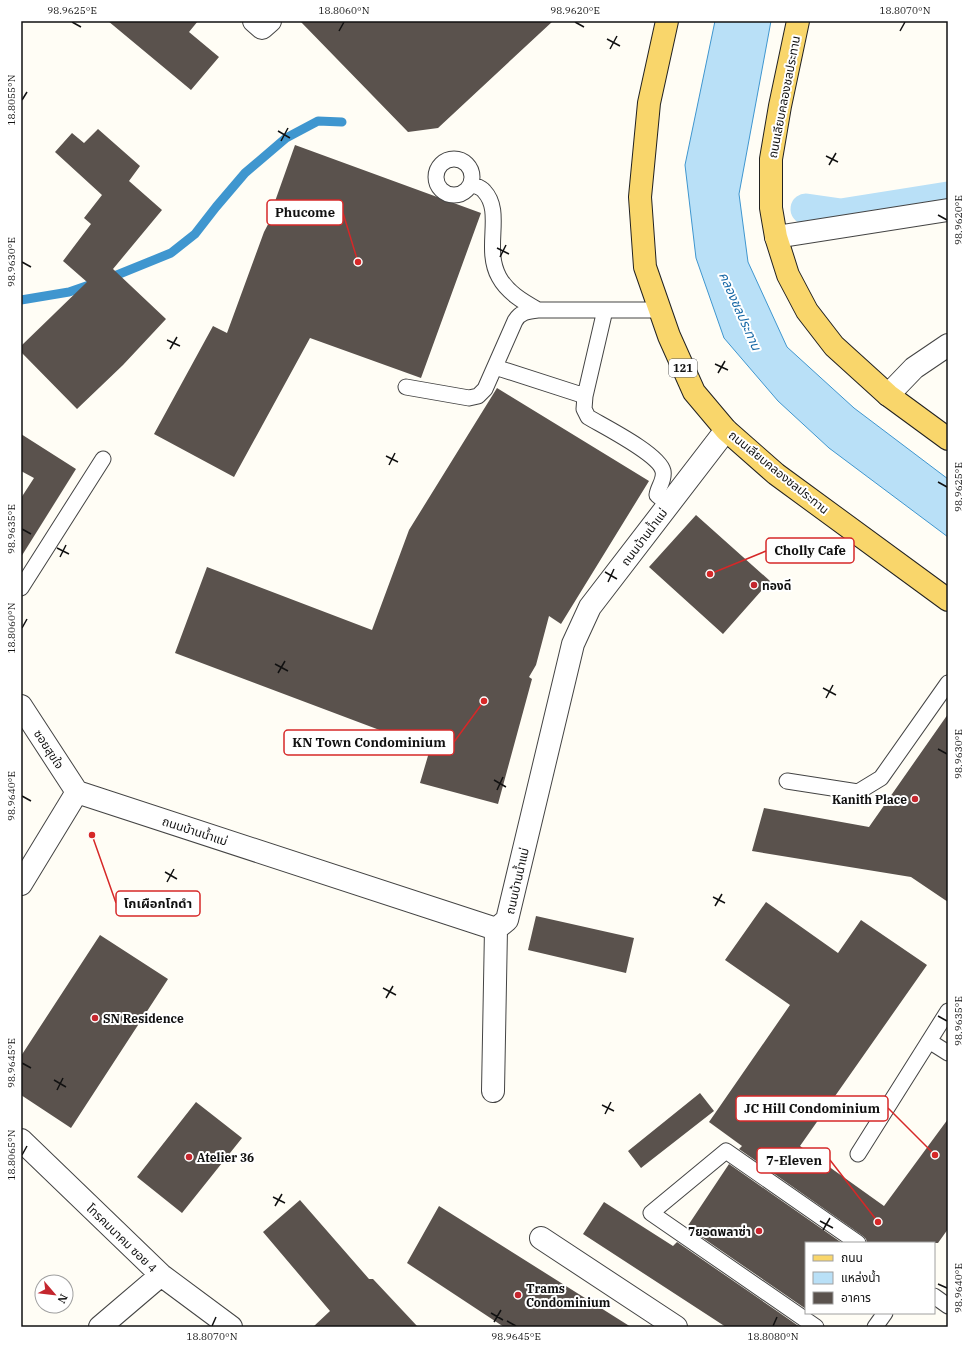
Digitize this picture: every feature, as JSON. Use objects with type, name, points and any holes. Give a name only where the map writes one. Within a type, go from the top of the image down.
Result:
[{"type":"main road","name":"ถนนเลียบคลองชลประทาน","points":[[667,21],[649,103],[640,198],[645,267],[669,336],[694,392],[726,430],[776,474],[948,600]]},
{"type":"main road","name":"ถนนเลียบคลองชลประทาน","points":[[798,21],[780,106],[771,159],[771,208],[776,237],[788,275],[807,311],[834,346],[888,395],[948,439]]},
{"type":"street","points":[[776,237],[948,210]]},
{"type":"street","points":[[888,395],[914,368],[948,345]]},
{"type":"street","name":"ถนนบ้านน้ำแม่","points":[[77,792],[496,929],[508,920],[572,644],[590,607],[726,430]]},
{"type":"street","name":"ซอยสุขใจ","points":[[21,706],[77,792]]},
{"type":"street","points":[[21,884],[77,792]]},
{"type":"street","points":[[493,1090],[496,929]]},
{"type":"street","name":"โทรคมนาคม ซอย 4","points":[[21,1140],[161,1275],[231,1327]]},
{"type":"street","points":[[541,1238],[676,1327]]},
{"type":"street","points":[[100,1327],[161,1275]]},
{"type":"lane","points":[[471,184],[484,191],[492,206],[494,213],[492,256],[498,276],[502,283],[517,298],[538,310]]},
{"type":"lane","points":[[406,387],[469,398],[478,396],[485,389],[517,317],[524,312],[538,310],[660,310]]},
{"type":"lane","points":[[605,310],[585,396],[584,409],[588,417],[650,454],[659,463],[663,469],[664,475],[657,495],[669,505]]},
{"type":"lane","points":[[495,367],[585,396]]},
{"type":"lane","points":[[21,588],[103,459]]},
{"type":"lane","points":[[787,781],[858,792],[881,778],[948,683]]},
{"type":"lane","points":[[858,1154],[948,1011]]},
{"type":"lane","points":[[929,1041],[948,1053]]},
{"type":"lane","points":[[816,1327],[651,1214],[726,1151],[857,1242]]},
{"type":"lane","points":[[935,1297],[948,1306]]},
{"type":"lane","points":[[875,1327],[884,1314]]},
{"type":"water","name":"คลองชลประทาน","points":[[715,21],[771,21],[739,194],[748,262],[787,347],[854,408],[948,479],[948,537],[829,448],[778,401],[724,338],[696,258],[685,165]]},
{"type":"building","points":[[108,21],[198,21],[189,32],[219,57],[191,90]]},
{"type":"building","points":[[300,21],[553,21],[438,128],[408,132]]},
{"type":"building","points":[[98,129],[140,166],[129,181],[162,210],[113,269],[166,319],[123,365],[77,409],[21,352],[21,346],[87,282],[63,261],[91,224],[84,218],[102,195],[55,152],[72,133],[84,143]]},
{"type":"building","points":[[295,145],[481,213],[421,378],[310,338],[234,477],[154,434],[213,326],[227,333],[264,232],[276,209],[273,207]]},
{"type":"building","points":[[497,388],[649,481],[561,624],[549,616],[536,665],[529,677],[532,679],[498,804],[420,783],[430,749],[175,653],[207,567],[372,630],[409,530]]},
{"type":"building","points":[[21,434],[76,469],[21,557],[21,498],[34,478],[21,471]]},
{"type":"building","points":[[696,515],[770,581],[723,634],[649,567]]},
{"type":"building","name":"Kanith Place","points":[[948,714],[948,902],[911,877],[752,851],[764,808],[869,827]]},
{"type":"building","points":[[766,902],[838,953],[861,920],[927,965],[800,1146],[884,1206],[948,1119],[948,1229],[938,1243],[867,1242],[863,1236],[739,1149],[742,1146],[709,1122],[790,1005],[725,960]]},
{"type":"building","points":[[536,916],[634,938],[626,973],[528,950]]},
{"type":"building","name":"SN Residence","points":[[100,935],[168,979],[71,1128],[21,1095],[21,1056]]},
{"type":"building","points":[[700,1093],[714,1111],[641,1168],[628,1151]]},
{"type":"building","name":"Atelier 36","points":[[196,1102],[242,1138],[182,1213],[137,1177]]},
{"type":"building","name":"7ยอดพลาซ่า","points":[[729,1164],[841,1242],[805,1242],[805,1308],[687,1227]]},
{"type":"building","points":[[300,1200],[369,1279],[373,1279],[418,1327],[313,1327],[330,1311],[263,1232]]},
{"type":"building","points":[[604,1202],[673,1246],[677,1242],[800,1327],[726,1327],[583,1234]]},
{"type":"building","name":"Trams Condominium","points":[[439,1206],[631,1327],[504,1327],[407,1263]]},
{"type":"waterway","points":[[107,279],[171,253],[195,234],[245,173],[286,138],[318,121],[342,122]]},
{"type":"waterway","points":[[806,209],[841,214],[948,197]]},
{"type":"waterway","points":[[21,300],[69,292],[92,284]]},
{"type":"place","name":"Phucome","points":[[358,262]]},
{"type":"place","name":"Cholly Cafe","points":[[710,574]]},
{"type":"place","name":"ทองดี","points":[[754,585]]},
{"type":"place","name":"KN Town Condominium","points":[[484,701]]},
{"type":"place","name":"Kanith Place","points":[[915,799]]},
{"type":"place","name":"โกเผือกโกดำ","points":[[92,835]]},
{"type":"place","name":"SN Residence","points":[[95,1018]]},
{"type":"place","name":"JC Hill Condominium","points":[[935,1155]]},
{"type":"place","name":"Atelier 36","points":[[189,1157]]},
{"type":"place","name":"7-Eleven","points":[[878,1222]]},
{"type":"place","name":"7ยอดพลาซ่า","points":[[759,1231]]},
{"type":"place","name":"Trams Condominium","points":[[518,1295]]}]
